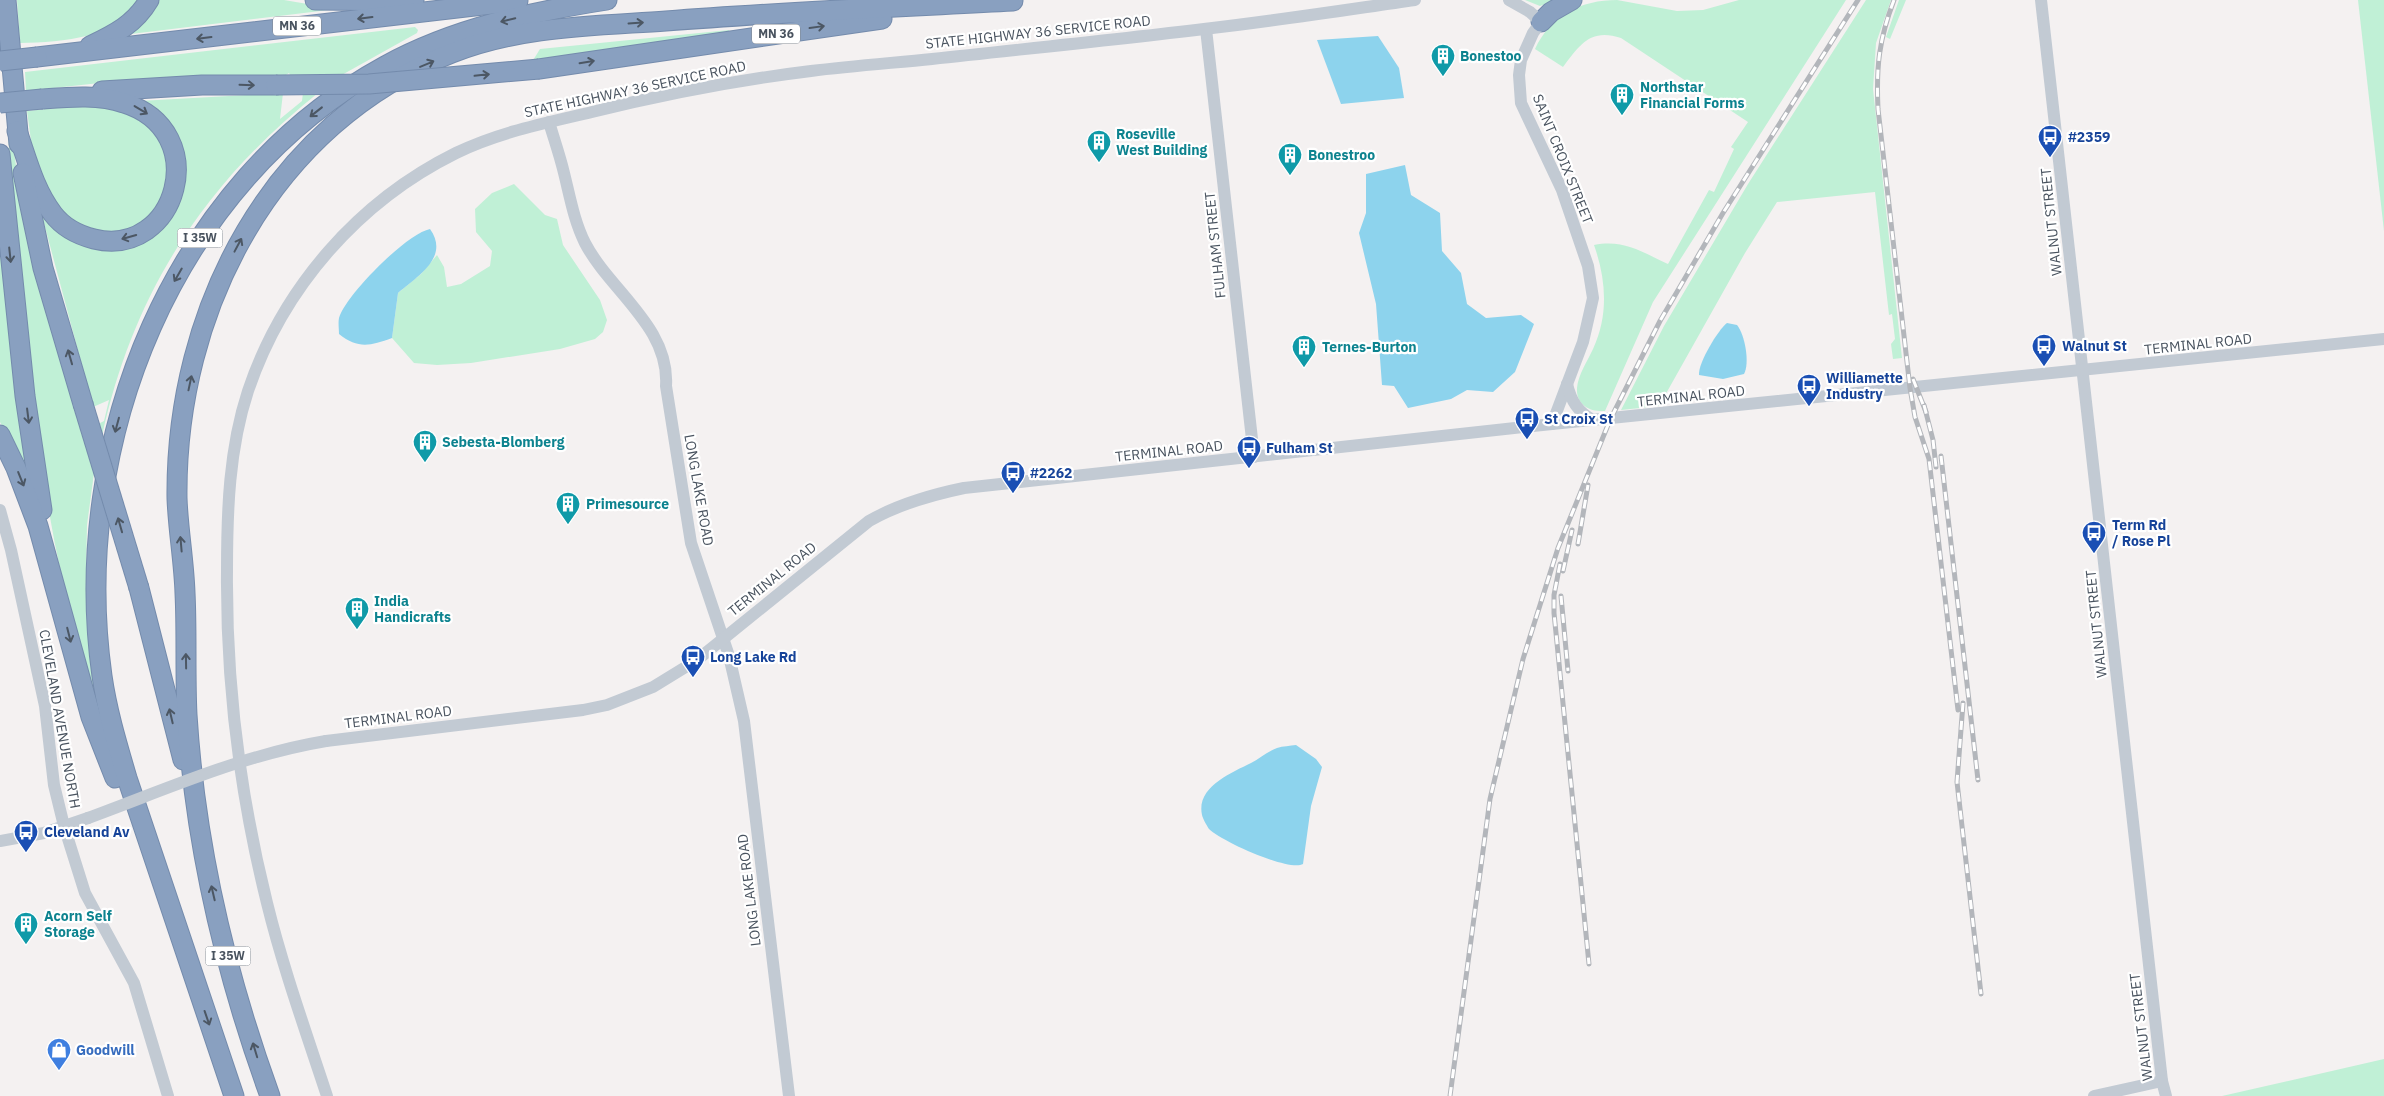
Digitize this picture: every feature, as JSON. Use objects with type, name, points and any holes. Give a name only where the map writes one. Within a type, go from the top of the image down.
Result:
[{"type":"highway","points":[[8,0],[6,21],[17,131],[32,222],[139,588],[198,814]]},
{"type":"highway","points":[[76,53],[126,27],[143,10],[149,0]]},
{"type":"highway","points":[[315,0],[352,2],[518,1]]},
{"type":"highway","name":"MN 36","points":[[0,61],[518,1],[549,0]]},
{"type":"highway","name":"I 35W","points":[[234,1096],[191,972],[116,741],[106,698],[98,637],[98,530],[105,477],[124,400],[146,338],[174,280],[229,198],[272,149],[325,104],[384,66],[448,37],[515,18],[607,0]]},
{"type":"highway","name":"MN 36","points":[[0,103],[142,88],[378,84],[539,69],[804,29],[1018,0]]},
{"type":"highway","name":"I 35W","points":[[270,1096],[241,1004],[223,936],[198,814],[187,714],[185,593],[177,499],[186,400],[209,313],[234,252],[247,227],[298,158],[322,134],[351,110],[404,74],[454,52],[517,34],[553,29],[752,14],[1018,0]]},
{"type":"highway","points":[[1541,22],[1551,12],[1572,0]]},
{"type":"highway","points":[[17,131],[36,187],[54,215],[74,232],[99,240],[124,239],[148,228],[161,216],[170,203],[177,176],[173,147],[158,123],[147,114],[123,102],[72,97],[42,99]]},
{"type":"highway","points":[[0,154],[33,456],[61,605]]},
{"type":"highway","points":[[0,435],[30,501],[61,605],[91,717],[191,972]]},
{"type":"street","name":"STATE HIGHWAY 36 SERVICE ROAD","points":[[327,1096],[297,1007],[267,903],[256,856],[236,736],[228,639],[227,542],[230,483],[240,418],[259,362],[285,310],[317,264],[354,224],[381,201],[429,168],[492,138],[549,122],[718,84],[810,71],[1206,29],[1415,0]]},
{"type":"street","points":[[1509,0],[1530,12],[1541,22]]},
{"type":"street","name":"WALNUT STREET","points":[[2041,0],[2162,1081],[2166,1096]]},
{"type":"street","name":"SAINT CROIX STREET","points":[[1541,22],[1532,33],[1521,60],[1519,75],[1521,103],[1562,190],[1588,266],[1593,298],[1583,342],[1552,424]]},
{"type":"street","name":"FULHAM STREET","points":[[1206,29],[1254,457]]},
{"type":"street","name":"LONG LAKE ROAD","points":[[549,122],[572,208],[584,241],[596,261],[638,313],[661,350],[667,369],[666,386],[691,543],[724,638],[744,721],[789,1096]]},
{"type":"street","name":"TERMINAL ROAD","points":[[0,841],[44,833],[235,762],[291,746],[326,740],[574,711],[607,705],[653,687],[676,675],[854,532],[890,510],[913,501],[964,488],[1552,424],[2384,339]]},
{"type":"street","points":[[1566,384],[1576,407],[1593,420]]},
{"type":"street","name":"CLEVELAND AVENUE NORTH","points":[[0,510],[11,550],[43,698],[54,785],[64,826],[85,893],[134,983],[168,1096]]},
{"type":"street","points":[[2094,1096],[2162,1081]]},
{"type":"green space","points":[[17,0],[144,0],[133,13],[120,23],[105,30],[72,39],[20,43]]},
{"type":"green space","points":[[156,0],[284,0],[337,9],[131,34],[130,32]]},
{"type":"green space","points":[[1525,0],[1556,0],[1540,6]]},
{"type":"green space","points":[[1617,0],[1677,11],[1703,10],[1739,0],[1846,0],[1653,302],[1605,411],[1599,411],[1589,409],[1581,403],[1577,394],[1581,373],[1598,336],[1604,310],[1601,271],[1594,245],[1624,245],[1668,264],[1709,190],[1714,192],[1734,149],[1731,147],[1748,122],[1621,38],[1601,35],[1587,40],[1563,67],[1535,49],[1550,27],[1568,12],[1591,3]]},
{"type":"green space","points":[[1866,0],[1891,0],[1876,43],[1873,89],[1902,358],[1893,359],[1891,344],[1895,339],[1892,314],[1889,315],[1875,192],[1777,202],[1745,253],[1659,406],[1621,410],[1664,326],[1748,184]]},
{"type":"green space","points":[[1899,0],[1906,0],[1890,39],[1886,37]]},
{"type":"green space","points":[[2358,0],[2384,0],[2384,231]]},
{"type":"green space","points":[[415,27],[418,30],[417,33],[340,76],[291,77],[289,73],[283,77],[109,82],[26,91],[25,72]]},
{"type":"green space","points":[[729,30],[730,34],[532,62],[540,49]]},
{"type":"green space","points":[[283,93],[280,119],[302,101],[303,93],[318,93],[277,128],[241,165],[208,204],[179,245],[154,289],[133,335],[116,384],[102,436],[98,424],[104,421],[109,400],[93,407],[41,212],[47,211],[123,245],[183,184],[139,101]]},
{"type":"green space","points":[[98,105],[147,119],[171,160],[161,209],[126,234],[83,231],[51,203],[32,148],[27,111]]},
{"type":"green space","points":[[11,133],[17,172],[79,411],[77,418],[81,420],[95,466],[87,525],[86,573],[87,620],[98,711],[71,615],[42,470],[20,280],[8,137],[8,134]]},
{"type":"green space","points":[[514,184],[545,215],[557,219],[563,245],[600,300],[607,320],[603,332],[595,339],[560,349],[471,363],[437,365],[414,363],[392,338],[398,293],[421,274],[437,255],[444,267],[447,287],[461,284],[490,266],[492,251],[476,232],[475,209],[492,193]]},
{"type":"green space","points":[[0,219],[25,443],[27,475],[0,422]]},
{"type":"green space","points":[[2384,1059],[2384,1096],[2222,1096]]},
{"type":"water","points":[[1378,36],[1399,68],[1404,98],[1341,104],[1317,40]]},
{"type":"water","points":[[1405,165],[1411,195],[1440,213],[1442,251],[1461,273],[1467,304],[1486,318],[1521,315],[1534,324],[1515,372],[1493,392],[1467,390],[1451,399],[1408,408],[1394,386],[1382,385],[1376,304],[1359,233],[1366,213],[1366,174]]},
{"type":"water","points":[[430,229],[435,239],[434,257],[422,273],[398,293],[392,338],[364,345],[352,342],[339,334],[339,318],[353,295],[365,281],[393,253],[419,233]]},
{"type":"water","points":[[1727,323],[1737,325],[1742,335],[1747,356],[1744,374],[1723,379],[1699,375],[1709,347]]},
{"type":"water","points":[[1296,745],[1316,759],[1322,767],[1311,806],[1303,864],[1284,864],[1270,860],[1227,841],[1209,829],[1203,817],[1202,805],[1204,796],[1217,782],[1270,751],[1279,747]]},
{"type":"railway","points":[[1450,1096],[1490,799],[1523,659],[1558,548],[1610,420],[1660,321],[1723,213],[1858,0]]},
{"type":"railway","points":[[1894,0],[1885,28],[1880,53],[1878,109],[1910,388],[1915,417],[1929,459],[1958,710]]},
{"type":"railway","points":[[1913,379],[1926,412]]},
{"type":"railway","points":[[1924,405],[1933,440],[1936,467]]},
{"type":"railway","points":[[1941,456],[1978,780]]},
{"type":"railway","points":[[1578,544],[1588,485]]},
{"type":"railway","points":[[1563,571],[1572,530]]},
{"type":"railway","points":[[1560,564],[1554,595],[1554,613],[1589,964]]},
{"type":"railway","points":[[1561,596],[1568,671]]},
{"type":"railway","points":[[1963,703],[1957,782],[1981,994]]},
{"type":"place","name":"Bonestoo","points":[[1443,77]]},
{"type":"place","name":"Northstar Financial Forms","points":[[1622,116]]},
{"type":"place","name":"#2359","points":[[2050,158]]},
{"type":"place","name":"Roseville West Building","points":[[1099,163]]},
{"type":"place","name":"Bonestroo","points":[[1290,176]]},
{"type":"place","name":"Walnut St","points":[[2044,367]]},
{"type":"place","name":"Ternes-Burton","points":[[1304,368]]},
{"type":"place","name":"Williamette Industry","points":[[1809,407]]},
{"type":"place","name":"St Croix St","points":[[1527,440]]},
{"type":"place","name":"Sebesta-Blomberg","points":[[425,463]]},
{"type":"place","name":"Fulham St","points":[[1249,469]]},
{"type":"place","name":"#2262","points":[[1013,494]]},
{"type":"place","name":"Primesource","points":[[568,525]]},
{"type":"place","name":"Term Rd / Rose Pl","points":[[2094,554]]},
{"type":"place","name":"India Handicrafts","points":[[357,630]]},
{"type":"place","name":"Long Lake Rd","points":[[693,678]]},
{"type":"place","name":"Cleveland Av","points":[[26,853]]},
{"type":"place","name":"Acorn Self Storage","points":[[26,945]]},
{"type":"place","name":"Goodwill","points":[[59,1071]]}]
